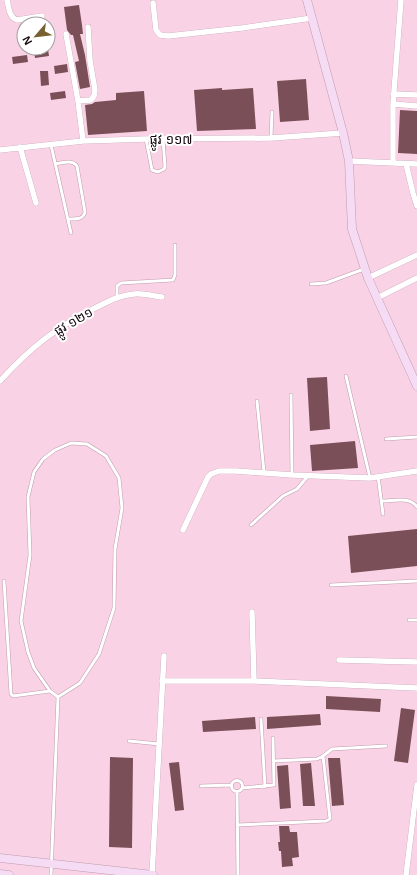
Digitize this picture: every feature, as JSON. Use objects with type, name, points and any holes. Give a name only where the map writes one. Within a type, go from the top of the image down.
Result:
[{"type":"street","points":[[7,0],[10,14],[14,19],[16,19]]},
{"type":"street","points":[[307,0],[343,133],[348,161],[352,229],[364,269],[417,386]]},
{"type":"street","points":[[393,163],[393,94],[401,0]]},
{"type":"street","points":[[153,3],[156,30],[160,35],[168,36],[242,28],[312,18]]},
{"type":"street","points":[[78,101],[90,100],[94,96],[95,90],[90,61],[88,27]]},
{"type":"street","points":[[66,34],[78,101],[83,141]]},
{"type":"street","points":[[393,94],[417,95]]},
{"type":"street","points":[[393,104],[417,106]]},
{"type":"street","name":"ផ្លូវ ១១៧","points":[[0,150],[83,141],[271,138],[343,133]]},
{"type":"street","points":[[20,147],[36,203]]},
{"type":"street","points":[[348,161],[417,164]]},
{"type":"street","points":[[406,164],[415,193],[417,206]]},
{"type":"street","points":[[368,278],[417,255]]},
{"type":"street","points":[[378,298],[417,278]]},
{"type":"street","name":"ផ្លូវ ១២១","points":[[0,381],[21,359],[49,335],[74,318],[117,297],[135,294],[162,297]]},
{"type":"street","points":[[183,530],[205,482],[212,474],[219,471],[370,478],[417,470]]},
{"type":"street","points":[[252,612],[254,681]]},
{"type":"street","points":[[0,858],[153,875],[164,656]]},
{"type":"street","points":[[339,660],[417,662]]},
{"type":"street","points":[[162,681],[254,681],[337,686],[417,688]]},
{"type":"street","points":[[406,875],[417,785]]},
{"type":"street","points":[[0,874],[9,875]]},
{"type":"lane","points":[[271,138],[272,112]]},
{"type":"lane","points":[[146,139],[152,170],[158,172],[165,167],[163,139]]},
{"type":"lane","points":[[51,144],[71,233]]},
{"type":"lane","points":[[55,164],[71,161],[77,166],[84,216],[80,218],[68,219]]},
{"type":"lane","points":[[117,297],[117,286],[121,283],[173,280],[175,275],[175,245]]},
{"type":"lane","points":[[312,284],[326,283],[364,269]]},
{"type":"lane","points":[[346,376],[370,478]]},
{"type":"lane","points":[[290,395],[292,475]]},
{"type":"lane","points":[[257,401],[264,472]]},
{"type":"lane","points":[[386,439],[417,437]]},
{"type":"lane","points":[[71,443],[87,444],[106,456],[119,478],[122,508],[115,549],[114,608],[99,654],[80,683],[58,697],[50,691],[34,668],[28,652],[21,621],[30,555],[28,497],[34,472],[43,459],[55,450],[71,443]]},
{"type":"lane","points":[[251,525],[283,496],[297,489],[308,476]]},
{"type":"lane","points":[[378,476],[383,514]]},
{"type":"lane","points":[[382,501],[406,500],[414,503],[417,507]]},
{"type":"lane","points":[[4,581],[12,694],[13,696],[50,691]]},
{"type":"lane","points":[[331,585],[417,581]]},
{"type":"lane","points":[[409,620],[417,620]]},
{"type":"lane","points":[[51,875],[58,697]]},
{"type":"lane","points":[[261,719],[265,786]]},
{"type":"lane","points":[[237,792],[242,788],[274,786],[273,738]]},
{"type":"lane","points":[[129,741],[159,744]]},
{"type":"lane","points":[[273,761],[314,759],[323,756],[332,749],[386,746]]},
{"type":"lane","points":[[237,825],[326,821],[330,819],[323,756]]},
{"type":"lane","points":[[201,786],[231,785],[233,782],[240,782],[242,788]]},
{"type":"lane","points":[[231,785],[237,792]]},
{"type":"lane","points":[[237,792],[238,875]]},
{"type":"building","points":[[79,5],[83,34],[80,34],[90,87],[80,89],[75,62],[79,61],[73,35],[71,35],[67,30],[64,7]]},
{"type":"building","points":[[27,56],[28,62],[13,64],[12,57]]},
{"type":"building","points":[[35,56],[49,56],[35,58]]},
{"type":"building","points":[[67,64],[68,72],[55,74],[54,66]]},
{"type":"building","points":[[40,71],[48,71],[49,85],[41,86]]},
{"type":"building","points":[[306,79],[309,120],[280,122],[277,81]]},
{"type":"building","points":[[222,88],[222,90],[253,88],[256,129],[197,131],[194,90]]},
{"type":"building","points":[[65,91],[66,98],[51,100],[50,93]]},
{"type":"building","points":[[144,91],[147,131],[88,135],[85,105],[95,102],[116,100],[116,93]]},
{"type":"building","points":[[400,110],[417,111],[417,154],[398,153]]},
{"type":"building","points":[[327,377],[330,429],[310,431],[307,378]]},
{"type":"building","points":[[355,441],[358,468],[312,471],[310,445]]},
{"type":"building","points":[[417,529],[417,566],[351,573],[348,536]]},
{"type":"building","points":[[326,696],[381,699],[380,712],[326,709]]},
{"type":"building","points":[[401,708],[415,710],[408,763],[394,761]]},
{"type":"building","points":[[320,714],[321,725],[267,729],[267,717]]},
{"type":"building","points":[[255,717],[256,729],[203,732],[202,721]]},
{"type":"building","points":[[110,757],[133,758],[132,848],[109,847]]},
{"type":"building","points":[[328,758],[340,758],[344,805],[332,806]]},
{"type":"building","points":[[179,762],[184,810],[175,811],[169,763]]},
{"type":"building","points":[[311,763],[315,806],[303,806],[300,764]]},
{"type":"building","points":[[288,765],[291,808],[280,809],[277,766]]},
{"type":"building","points":[[279,826],[289,826],[290,832],[297,832],[299,857],[292,858],[293,866],[282,867],[281,851],[279,851],[278,842],[280,842]]}]
